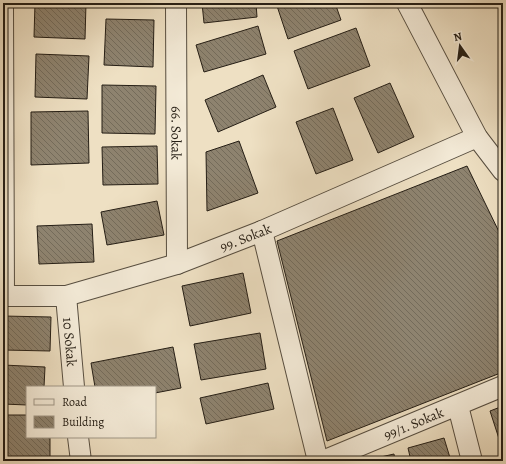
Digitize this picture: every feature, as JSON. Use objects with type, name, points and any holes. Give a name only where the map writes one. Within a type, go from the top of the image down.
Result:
[{"type":"street","name":"66. Sokak","points":[[176,3],[177,264]]},
{"type":"street","points":[[407,3],[477,137],[503,171]]},
{"type":"street","points":[[3,7],[4,296]]},
{"type":"street","name":"99. Sokak","points":[[4,296],[66,296],[177,264],[262,231],[477,137]]},
{"type":"street","points":[[262,231],[318,461]]},
{"type":"street","name":"10 Sokak","points":[[66,296],[74,386]]},
{"type":"street","name":"99/1. Sokak","points":[[323,461],[503,386]]},
{"type":"street","points":[[458,406],[472,461]]},
{"type":"street","points":[[78,438],[80,461]]},
{"type":"building","points":[[35,3],[86,3],[85,39],[34,37]]},
{"type":"building","points":[[202,3],[256,3],[257,17],[204,23]]},
{"type":"building","points":[[276,3],[335,3],[341,20],[288,39]]},
{"type":"building","points":[[106,19],[154,20],[153,67],[104,65]]},
{"type":"building","points":[[258,26],[266,54],[204,72],[196,45]]},
{"type":"building","points":[[356,28],[370,66],[308,89],[294,51]]},
{"type":"building","points":[[36,54],[89,56],[87,99],[35,97]]},
{"type":"building","points":[[263,75],[276,107],[218,132],[205,100]]},
{"type":"building","points":[[390,83],[414,137],[378,153],[354,98]]},
{"type":"building","points":[[102,85],[156,86],[155,134],[102,133]]},
{"type":"building","points":[[333,108],[353,160],[316,174],[296,122]]},
{"type":"building","points":[[88,111],[89,163],[31,165],[31,112]]},
{"type":"building","points":[[239,141],[258,193],[207,211],[206,152]]},
{"type":"building","points":[[157,146],[158,184],[103,185],[102,147]]},
{"type":"building","points":[[467,166],[503,240],[503,372],[327,441],[277,241]]},
{"type":"building","points":[[157,201],[164,235],[107,245],[101,212]]},
{"type":"building","points":[[92,224],[94,262],[39,264],[37,226]]},
{"type":"building","points":[[243,273],[251,313],[190,326],[182,286]]},
{"type":"building","points":[[3,316],[51,317],[50,351],[3,350]]},
{"type":"building","points":[[260,333],[266,369],[201,380],[194,344]]},
{"type":"building","points":[[173,347],[181,388],[156,393],[156,386],[95,386],[91,363]]},
{"type":"building","points":[[3,365],[45,367],[44,386],[26,386],[26,405],[3,404]]},
{"type":"building","points":[[268,383],[274,409],[206,424],[200,398]]},
{"type":"building","points":[[503,406],[503,451],[490,411]]},
{"type":"building","points":[[3,415],[26,415],[26,438],[50,438],[50,457],[3,457]]},
{"type":"building","points":[[444,438],[451,461],[411,461],[408,448]]},
{"type":"building","points":[[394,454],[395,461],[363,461]]}]
